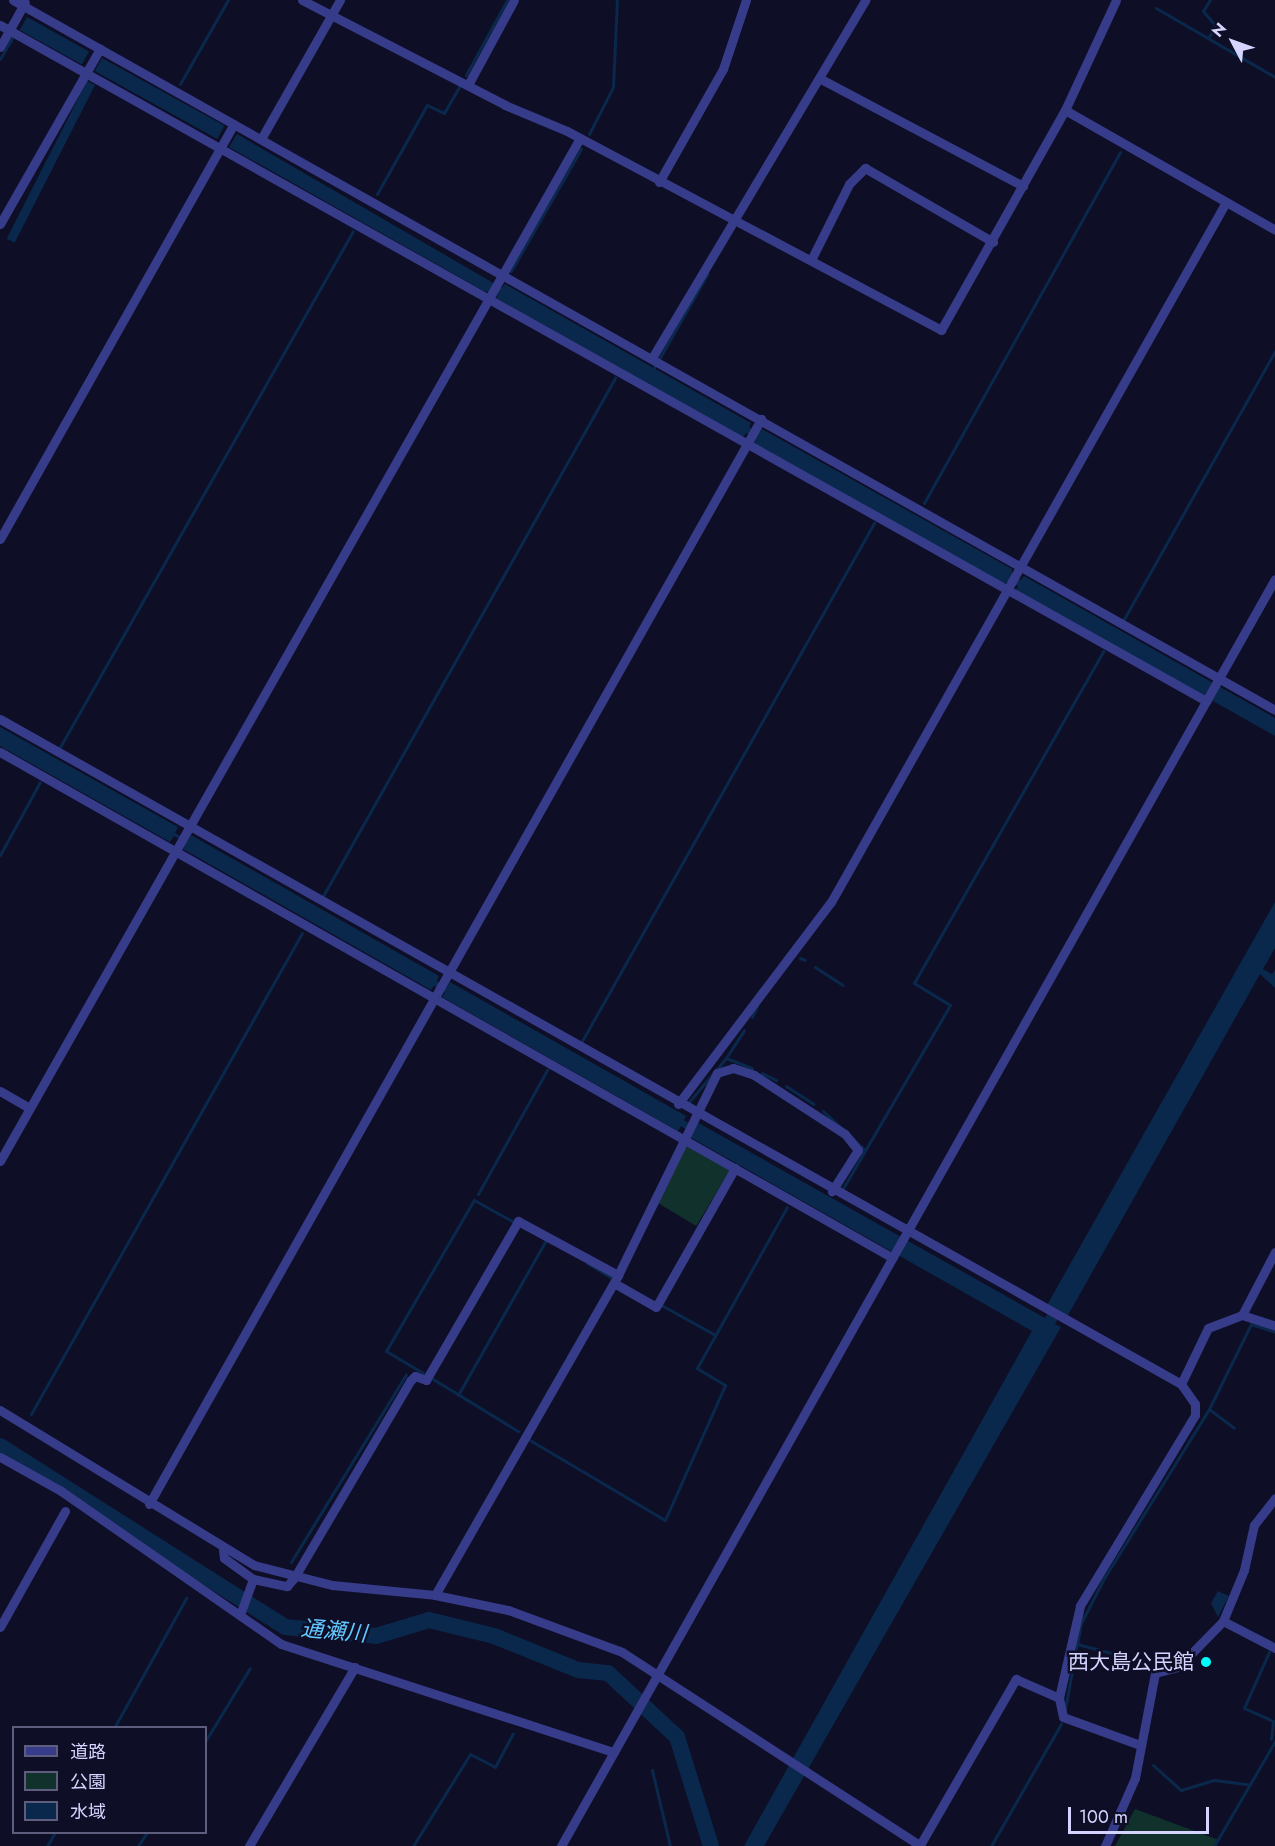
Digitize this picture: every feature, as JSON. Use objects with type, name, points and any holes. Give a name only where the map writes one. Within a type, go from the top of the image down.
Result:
[{"type":"street","points":[[13,0],[25,3],[100,49],[1022,566],[1218,680],[1275,710]]},
{"type":"street","points":[[302,0],[580,138],[731,221],[811,260],[941,330],[993,242],[1065,110],[1116,0]]},
{"type":"street","points":[[261,139],[340,0]]},
{"type":"street","points":[[469,82],[514,0]]},
{"type":"street","points":[[659,182],[723,69],[746,0]]},
{"type":"street","points":[[652,358],[731,221],[865,0]]},
{"type":"street","points":[[0,47],[25,3]]},
{"type":"street","points":[[0,25],[221,147],[492,291],[1011,583],[1207,700]]},
{"type":"street","points":[[0,224],[100,49]]},
{"type":"street","points":[[819,78],[1023,186]]},
{"type":"street","points":[[1065,110],[1275,230]]},
{"type":"street","points":[[0,538],[234,124]]},
{"type":"street","points":[[0,1161],[580,138]]},
{"type":"street","points":[[811,260],[849,184],[865,168],[993,242]]},
{"type":"street","points":[[678,1104],[831,902],[1226,202]]},
{"type":"street","points":[[149,1504],[761,419]]},
{"type":"street","points":[[561,1846],[1275,579]]},
{"type":"street","points":[[0,719],[678,1104],[691,1117],[832,1191],[1059,1320],[1181,1384],[1195,1404],[1195,1415],[1080,1606],[1059,1698],[1063,1716],[1140,1745]]},
{"type":"street","points":[[0,752],[180,843],[439,990],[735,1168],[893,1257]]},
{"type":"street","points":[[435,1595],[616,1279],[691,1117],[717,1072],[733,1068],[780,1088],[845,1134],[858,1150],[832,1191]]},
{"type":"street","points":[[0,1091],[30,1108]]},
{"type":"street","points":[[223,1550],[224,1558],[252,1580],[287,1586],[294,1578],[410,1381],[415,1376],[426,1380],[518,1221],[616,1279],[656,1307],[735,1168]]},
{"type":"street","points":[[1242,1315],[1275,1252]]},
{"type":"street","points":[[1181,1384],[1208,1328],[1242,1315],[1275,1326]]},
{"type":"street","points":[[0,1410],[223,1550],[294,1578],[435,1595],[563,1625],[658,1672],[920,1846],[1016,1679],[1059,1698]]},
{"type":"street","points":[[0,1457],[62,1491],[241,1609],[281,1644],[614,1752]]},
{"type":"street","points":[[1105,1846],[1136,1778],[1140,1745],[1155,1672],[1178,1667],[1223,1621],[1237,1592],[1254,1525],[1275,1498]]},
{"type":"street","points":[[0,1627],[65,1511]]},
{"type":"street","points":[[241,1609],[252,1580]]},
{"type":"street","points":[[1223,1621],[1275,1648]]},
{"type":"street","points":[[249,1846],[355,1667]]},
{"type":"green space","points":[[686,1144],[730,1170],[696,1226],[653,1200]]},
{"type":"green space","points":[[1135,1809],[1219,1840],[1216,1846],[1115,1846]]},
{"type":"water","points":[[27,17],[89,51],[82,65],[20,30]]},
{"type":"water","points":[[102,58],[224,126],[217,139],[95,71]]},
{"type":"water","points":[[87,81],[95,85],[15,243],[7,239]]},
{"type":"water","points":[[237,134],[502,288],[505,284],[751,423],[749,427],[759,433],[762,429],[1012,569],[1012,575],[1021,580],[1024,576],[1275,718],[1275,736],[1016,590],[1018,586],[1009,581],[1004,584],[754,443],[756,439],[746,433],[743,437],[496,298],[498,294],[484,291],[229,147]]},
{"type":"water","points":[[0,727],[178,827],[175,833],[188,840],[191,835],[439,976],[437,981],[447,987],[450,982],[686,1116],[684,1120],[692,1126],[695,1121],[1045,1318],[1051,1308],[1047,1305],[1275,902],[1275,948],[1263,969],[1272,974],[1275,970],[1275,988],[1260,974],[1067,1317],[1061,1314],[1055,1324],[1061,1327],[764,1846],[744,1846],[1032,1331],[688,1136],[690,1132],[681,1126],[678,1131],[442,997],[445,992],[434,986],[431,990],[183,849],[186,843],[174,836],[170,842],[0,746]]},
{"type":"water","points":[[1218,1591],[1229,1596],[1218,1617],[1211,1603]]},
{"type":"waterway","points":[[180,84],[228,0]]},
{"type":"waterway","points":[[466,75],[507,0]]},
{"type":"waterway","points":[[589,134],[613,87],[617,0]]},
{"type":"waterway","points":[[1208,38],[1216,26],[1203,11],[1210,0]]},
{"type":"waterway","points":[[1156,8],[1275,77]]},
{"type":"waterway","points":[[0,59],[12,38]]},
{"type":"waterway","points":[[377,194],[427,105],[444,113],[460,85]]},
{"type":"waterway","points":[[511,271],[581,149]]},
{"type":"waterway","points":[[924,503],[1120,152]]},
{"type":"waterway","points":[[60,747],[353,231]]},
{"type":"waterway","points":[[654,368],[708,273]]},
{"type":"waterway","points":[[1124,619],[1275,351]]},
{"type":"waterway","points":[[323,896],[615,378]]},
{"type":"waterway","points":[[582,1041],[874,523]]},
{"type":"waterway","points":[[842,1190],[950,1005],[914,983],[1103,651]]},
{"type":"waterway","points":[[0,855],[40,782]]},
{"type":"waterway","points":[[31,1414],[302,933]]},
{"type":"waterway","points":[[800,958],[805,960]]},
{"type":"waterway","points":[[815,967],[843,985]]},
{"type":"waterway","points":[[752,1017],[757,1006]]},
{"type":"waterway","points":[[726,1058],[744,1030]]},
{"type":"waterway","points":[[688,1103],[726,1058],[752,1068]]},
{"type":"waterway","points":[[478,1194],[547,1070]]},
{"type":"waterway","points":[[762,1073],[776,1080]]},
{"type":"waterway","points":[[786,1086],[814,1104]]},
{"type":"waterway","points":[[823,1111],[865,1150]]},
{"type":"waterway","points":[[423,1373],[386,1351],[474,1200],[512,1221]]},
{"type":"waterway","points":[[528,1439],[665,1520],[725,1385],[697,1368],[787,1207]]},
{"type":"waterway","points":[[458,1395],[546,1240]]},
{"type":"waterway","points":[[587,1263],[610,1277]]},
{"type":"waterway","points":[[663,1306],[715,1335]]},
{"type":"waterway","points":[[1065,1709],[1081,1623],[1103,1580],[1209,1409],[1251,1324],[1275,1332]]},
{"type":"waterway","points":[[291,1562],[406,1374]]},
{"type":"waterway","points":[[433,1379],[518,1431]]},
{"type":"waterway","points":[[1209,1409],[1234,1428]]},
{"type":"waterway","name":"通瀬川","points":[[0,1446],[285,1627],[376,1636],[429,1620],[494,1636],[578,1670],[608,1673],[677,1737],[711,1846]]},
{"type":"waterway","points":[[115,1726],[186,1598]]},
{"type":"waterway","points":[[1077,1644],[1123,1656]]},
{"type":"waterway","points":[[1269,1652],[1244,1708],[1273,1721],[1271,1739]]},
{"type":"waterway","points":[[207,1738],[250,1668]]},
{"type":"waterway","points":[[991,1846],[1061,1724]]},
{"type":"waterway","points":[[413,1846],[470,1754],[495,1767],[513,1733]]},
{"type":"waterway","points":[[1214,1846],[1275,1741]]},
{"type":"waterway","points":[[1153,1765],[1181,1790],[1214,1780],[1248,1784]]},
{"type":"waterway","points":[[652,1770],[670,1846]]},
{"type":"waterway","points":[[47,1846],[54,1834]]},
{"type":"waterway","points":[[138,1846],[146,1834]]},
{"type":"place","name":"西大島公民館","points":[[1206,1662]]}]
